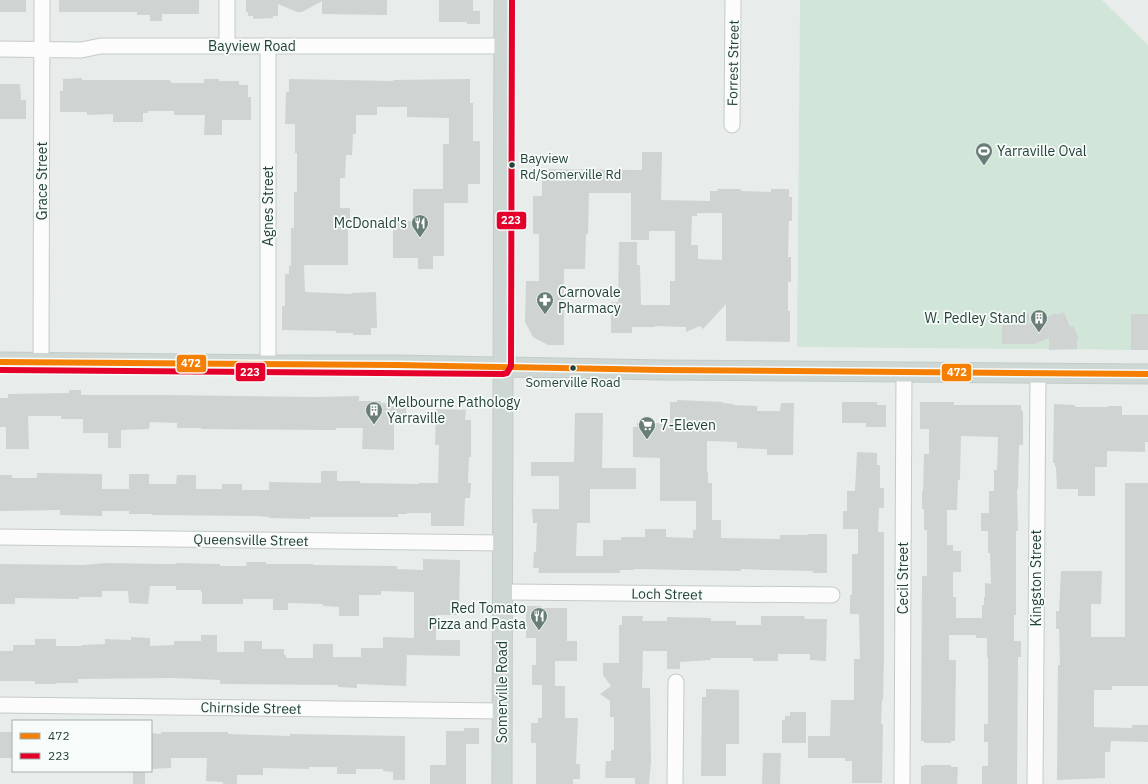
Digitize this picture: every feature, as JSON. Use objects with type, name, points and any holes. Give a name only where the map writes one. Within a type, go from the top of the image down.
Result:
[{"type":"main road","name":"Somerville Road","points":[[502,784],[504,0]]},
{"type":"main road","points":[[0,362],[503,366],[662,370],[1148,374]]},
{"type":"street","name":"Grace Street","points":[[41,362],[42,0]]},
{"type":"street","points":[[227,0],[227,46]]},
{"type":"street","name":"Forrest Street","points":[[732,126],[733,0]]},
{"type":"street","name":"Bayview Road","points":[[0,49],[80,50],[101,46],[503,46]]},
{"type":"street","name":"Agnes Street","points":[[268,46],[268,365]]},
{"type":"street","name":"Cecil Street","points":[[902,784],[904,372]]},
{"type":"street","name":"Kingston Street","points":[[1035,784],[1038,372]]},
{"type":"street","name":"Queensville Street","points":[[0,537],[503,543]]},
{"type":"street","name":"Loch Street","points":[[502,592],[832,595]]},
{"type":"street","points":[[675,784],[676,682]]},
{"type":"street","name":"Chirnside Street","points":[[0,705],[502,711]]},
{"type":"green space","name":"Yarraville Oval","points":[[800,0],[1102,0],[1148,45],[1148,350],[797,347]]},
{"type":"building","points":[[0,0],[26,0],[26,12],[0,12]]},
{"type":"building","points":[[59,0],[199,0],[199,14],[162,14],[162,21],[150,21],[150,15],[137,15],[137,12],[59,12]]},
{"type":"building","points":[[246,0],[387,0],[387,15],[322,14],[322,1],[302,12],[297,12],[278,4],[278,16],[273,16],[273,18],[253,19],[253,16],[248,16],[248,12],[246,12]]},
{"type":"building","points":[[439,0],[473,0],[473,11],[480,11],[480,24],[467,24],[467,22],[439,22]]},
{"type":"building","points":[[82,78],[82,80],[168,80],[171,81],[171,83],[204,83],[204,79],[239,81],[239,85],[248,85],[248,97],[251,97],[251,120],[222,120],[222,135],[204,135],[205,115],[174,115],[174,111],[148,111],[148,113],[143,113],[143,122],[113,122],[113,114],[87,115],[87,112],[60,112],[60,91],[63,91],[63,79]]},
{"type":"building","points":[[289,79],[393,81],[470,79],[470,103],[473,103],[473,141],[480,141],[480,184],[468,184],[468,203],[444,203],[444,256],[433,256],[433,269],[418,269],[418,258],[393,258],[393,221],[413,221],[413,189],[443,189],[443,144],[449,144],[449,118],[407,117],[407,107],[377,107],[377,115],[356,115],[356,134],[353,134],[352,155],[346,155],[345,178],[340,178],[340,208],[350,208],[350,223],[348,223],[348,265],[304,265],[305,292],[352,294],[376,292],[377,328],[371,328],[371,335],[353,335],[353,333],[336,333],[336,331],[282,330],[282,306],[285,306],[285,274],[289,274],[289,266],[291,266],[291,228],[294,228],[294,192],[297,192],[295,124],[285,124],[286,92],[289,92]]},
{"type":"building","points":[[0,84],[20,84],[21,100],[26,100],[26,119],[0,119]]},
{"type":"building","points":[[642,152],[662,152],[661,200],[710,201],[710,191],[718,191],[717,189],[741,189],[741,191],[771,192],[771,189],[789,189],[789,197],[792,197],[792,221],[789,221],[788,257],[791,257],[791,282],[788,282],[790,342],[726,341],[726,304],[703,329],[700,326],[686,332],[686,327],[632,327],[632,333],[611,333],[611,302],[618,302],[619,242],[637,242],[637,265],[640,265],[641,305],[670,305],[670,281],[675,281],[675,231],[649,231],[649,240],[631,240],[631,193],[589,193],[585,269],[564,269],[564,345],[548,345],[533,337],[525,322],[526,281],[539,281],[539,234],[533,234],[533,196],[542,196],[542,169],[642,170]],"holes":[[[697,213],[722,213],[722,260],[698,259],[698,245],[691,245],[692,216],[697,216]]]},
{"type":"building","name":"W. Pedley Stand","points":[[1064,312],[1070,327],[1073,326],[1079,339],[1077,340],[1077,349],[1049,350],[1049,338],[1034,344],[1002,344],[1002,324],[1004,324],[1004,314],[1029,313],[1029,324],[1056,313],[1057,315]]},
{"type":"building","points":[[1131,314],[1148,314],[1148,350],[1131,350]]},
{"type":"building","points":[[69,390],[81,390],[81,395],[359,396],[359,401],[381,401],[381,403],[406,404],[406,419],[394,418],[394,450],[362,449],[363,428],[336,428],[336,430],[201,429],[177,428],[177,423],[150,422],[149,429],[121,430],[121,448],[108,448],[108,433],[83,433],[83,419],[61,419],[61,416],[28,416],[29,449],[6,449],[6,427],[0,427],[0,398],[8,398],[8,394],[69,393]]},
{"type":"building","points":[[677,400],[723,402],[733,405],[757,406],[757,411],[780,411],[781,403],[794,403],[793,455],[767,455],[767,449],[737,448],[737,442],[707,441],[708,483],[712,483],[712,520],[721,520],[721,538],[780,539],[780,535],[827,534],[827,573],[813,573],[813,571],[741,569],[741,571],[634,569],[620,570],[620,573],[538,573],[539,568],[533,568],[534,552],[536,552],[537,523],[533,523],[532,509],[559,509],[559,476],[531,476],[531,462],[574,462],[575,413],[603,413],[602,468],[636,468],[636,489],[590,489],[590,523],[577,523],[576,556],[603,556],[603,540],[621,540],[621,537],[645,537],[645,529],[666,529],[666,537],[693,538],[693,530],[696,530],[696,501],[660,501],[660,458],[633,457],[633,427],[637,427],[637,423],[670,423],[670,402],[677,402]]},
{"type":"building","points":[[842,402],[877,402],[877,405],[886,405],[886,427],[866,427],[866,423],[842,423]]},
{"type":"building","points":[[920,402],[954,402],[954,405],[1021,405],[1021,410],[1023,411],[1023,445],[1019,445],[1017,489],[1018,531],[1016,531],[1016,615],[1014,615],[1014,641],[1021,641],[1021,657],[1018,657],[1017,784],[982,784],[982,766],[988,766],[988,742],[984,742],[984,724],[988,724],[987,638],[976,638],[976,635],[949,635],[949,660],[956,660],[955,741],[951,741],[951,743],[924,743],[924,741],[921,741],[922,576],[927,576],[927,530],[924,530],[922,491],[924,454],[929,454],[929,429],[920,429]],"holes":[[[961,436],[998,437],[997,470],[994,470],[994,491],[989,491],[989,513],[981,513],[981,531],[988,531],[988,553],[990,553],[991,584],[985,583],[982,618],[956,618],[956,597],[953,597],[953,572],[961,572],[961,551],[953,551],[953,545],[947,545],[947,510],[957,510],[958,480],[960,480]]]},
{"type":"building","points":[[1054,404],[1075,405],[1075,407],[1122,406],[1122,415],[1148,415],[1148,442],[1145,442],[1145,452],[1107,451],[1107,467],[1095,467],[1095,496],[1078,496],[1078,489],[1057,489],[1056,467],[1055,463],[1053,463]]},
{"type":"building","points":[[436,409],[466,410],[465,420],[471,420],[471,457],[469,457],[468,483],[471,483],[470,498],[465,498],[464,526],[431,526],[431,513],[398,514],[398,517],[310,517],[310,519],[269,518],[256,516],[129,514],[129,511],[102,511],[102,516],[60,515],[60,510],[0,511],[0,475],[12,475],[12,478],[37,478],[37,473],[102,474],[102,489],[129,489],[129,474],[149,474],[149,484],[176,484],[177,475],[196,475],[196,489],[222,489],[222,484],[242,484],[242,490],[269,490],[269,482],[321,483],[321,471],[337,471],[337,481],[360,481],[360,483],[438,483],[439,445],[435,445]]},
{"type":"building","points":[[857,452],[877,453],[877,465],[880,465],[880,488],[884,488],[884,508],[879,508],[878,532],[884,532],[884,656],[881,724],[883,724],[882,783],[852,783],[852,761],[845,761],[845,758],[808,758],[808,736],[830,736],[831,700],[854,700],[854,659],[860,659],[859,614],[850,614],[850,595],[852,595],[852,554],[858,554],[858,529],[843,529],[843,511],[847,511],[847,491],[855,491]]},
{"type":"building","points":[[1125,483],[1148,483],[1148,686],[1112,686],[1112,690],[1094,690],[1094,727],[1132,728],[1132,725],[1148,725],[1148,742],[1111,741],[1110,752],[1105,752],[1105,778],[1057,780],[1058,665],[1060,665],[1059,629],[1056,629],[1056,611],[1059,611],[1061,571],[1102,571],[1101,604],[1091,604],[1091,637],[1125,637]]},
{"type":"building","points":[[423,559],[460,560],[459,615],[436,615],[436,640],[460,640],[460,656],[407,655],[406,686],[357,684],[357,688],[338,687],[338,685],[220,684],[220,680],[174,678],[78,679],[78,683],[56,684],[35,684],[35,681],[0,681],[0,651],[13,651],[13,645],[35,645],[35,639],[56,639],[56,646],[82,646],[105,644],[105,639],[131,640],[131,637],[150,638],[150,646],[174,645],[174,641],[201,641],[201,635],[217,635],[217,652],[244,652],[244,641],[262,641],[262,649],[284,649],[284,655],[286,655],[286,658],[313,658],[313,644],[333,644],[333,657],[361,657],[361,648],[383,648],[383,637],[414,638],[414,592],[381,591],[381,595],[359,595],[359,616],[339,616],[339,607],[323,606],[323,604],[288,603],[288,610],[273,610],[273,599],[243,599],[243,604],[202,604],[201,590],[176,590],[176,586],[150,586],[148,604],[129,603],[128,591],[102,591],[102,597],[79,597],[79,599],[15,598],[15,604],[0,604],[0,564],[83,565],[106,563],[176,563],[247,566],[246,562],[266,562],[266,564],[397,566],[397,569],[423,570]]},
{"type":"building","points":[[526,606],[541,606],[541,608],[567,608],[567,641],[577,641],[577,661],[555,661],[555,686],[565,686],[565,718],[578,718],[576,764],[580,764],[580,779],[573,779],[573,784],[536,784],[536,743],[531,743],[531,723],[538,723],[538,718],[542,718],[542,685],[532,685],[532,665],[536,665],[536,638],[526,638]]},
{"type":"building","points":[[622,616],[643,616],[642,621],[667,621],[667,617],[711,618],[711,621],[736,621],[736,625],[761,625],[761,616],[804,616],[805,619],[827,619],[826,661],[810,660],[810,654],[778,654],[778,661],[753,661],[753,658],[711,658],[711,660],[680,662],[680,669],[667,669],[667,651],[643,651],[642,688],[650,688],[651,762],[649,784],[635,784],[635,778],[605,778],[606,761],[611,761],[611,750],[614,750],[614,717],[610,717],[610,701],[600,694],[611,686],[603,675],[603,663],[619,663],[619,625],[622,625]]},
{"type":"building","points":[[706,689],[739,690],[739,744],[726,744],[726,776],[701,776],[702,697],[706,697]]},
{"type":"building","points":[[790,712],[806,712],[806,743],[782,743],[782,720],[785,720],[785,716],[790,716]]},
{"type":"building","points":[[464,728],[479,728],[479,744],[466,744],[466,784],[430,784],[430,765],[446,765],[446,731],[464,731]]},
{"type":"building","points":[[0,732],[12,732],[12,758],[0,758]]},
{"type":"building","points":[[161,732],[228,732],[228,734],[290,736],[290,734],[405,736],[405,780],[393,780],[393,772],[383,771],[383,769],[356,769],[356,774],[337,774],[337,767],[309,767],[309,769],[263,768],[263,775],[237,775],[237,784],[223,784],[223,782],[206,781],[207,758],[171,758],[171,768],[152,769],[152,733],[161,734]]},
{"type":"building","points":[[763,753],[781,753],[780,784],[762,784]]},
{"type":"building","points":[[951,765],[951,767],[958,767],[957,784],[921,784],[921,766]]},
{"type":"building","points":[[133,772],[145,772],[145,784],[133,784]]},
{"type":"transit line","name":"223","points":[[0,370],[507,373],[511,366],[512,0]]},
{"type":"transit line","name":"472","points":[[0,362],[1148,374]]},
{"type":"place","name":"Bayview Rd/Somerville Rd","points":[[512,165]]},
{"type":"place","name":"Yarraville Oval","points":[[984,166]]},
{"type":"place","name":"McDonald's","points":[[420,238]]},
{"type":"place","name":"Carnovale Pharmacy","points":[[545,315]]},
{"type":"place","name":"W. Pedley Stand","points":[[1039,333]]},
{"type":"place","name":"Somerville Road","points":[[573,368]]},
{"type":"place","name":"Melbourne Pathology Yarraville","points":[[374,425]]},
{"type":"place","name":"7-Eleven","points":[[647,440]]},
{"type":"place","name":"Red Tomato Pizza and Pasta","points":[[539,631]]}]
